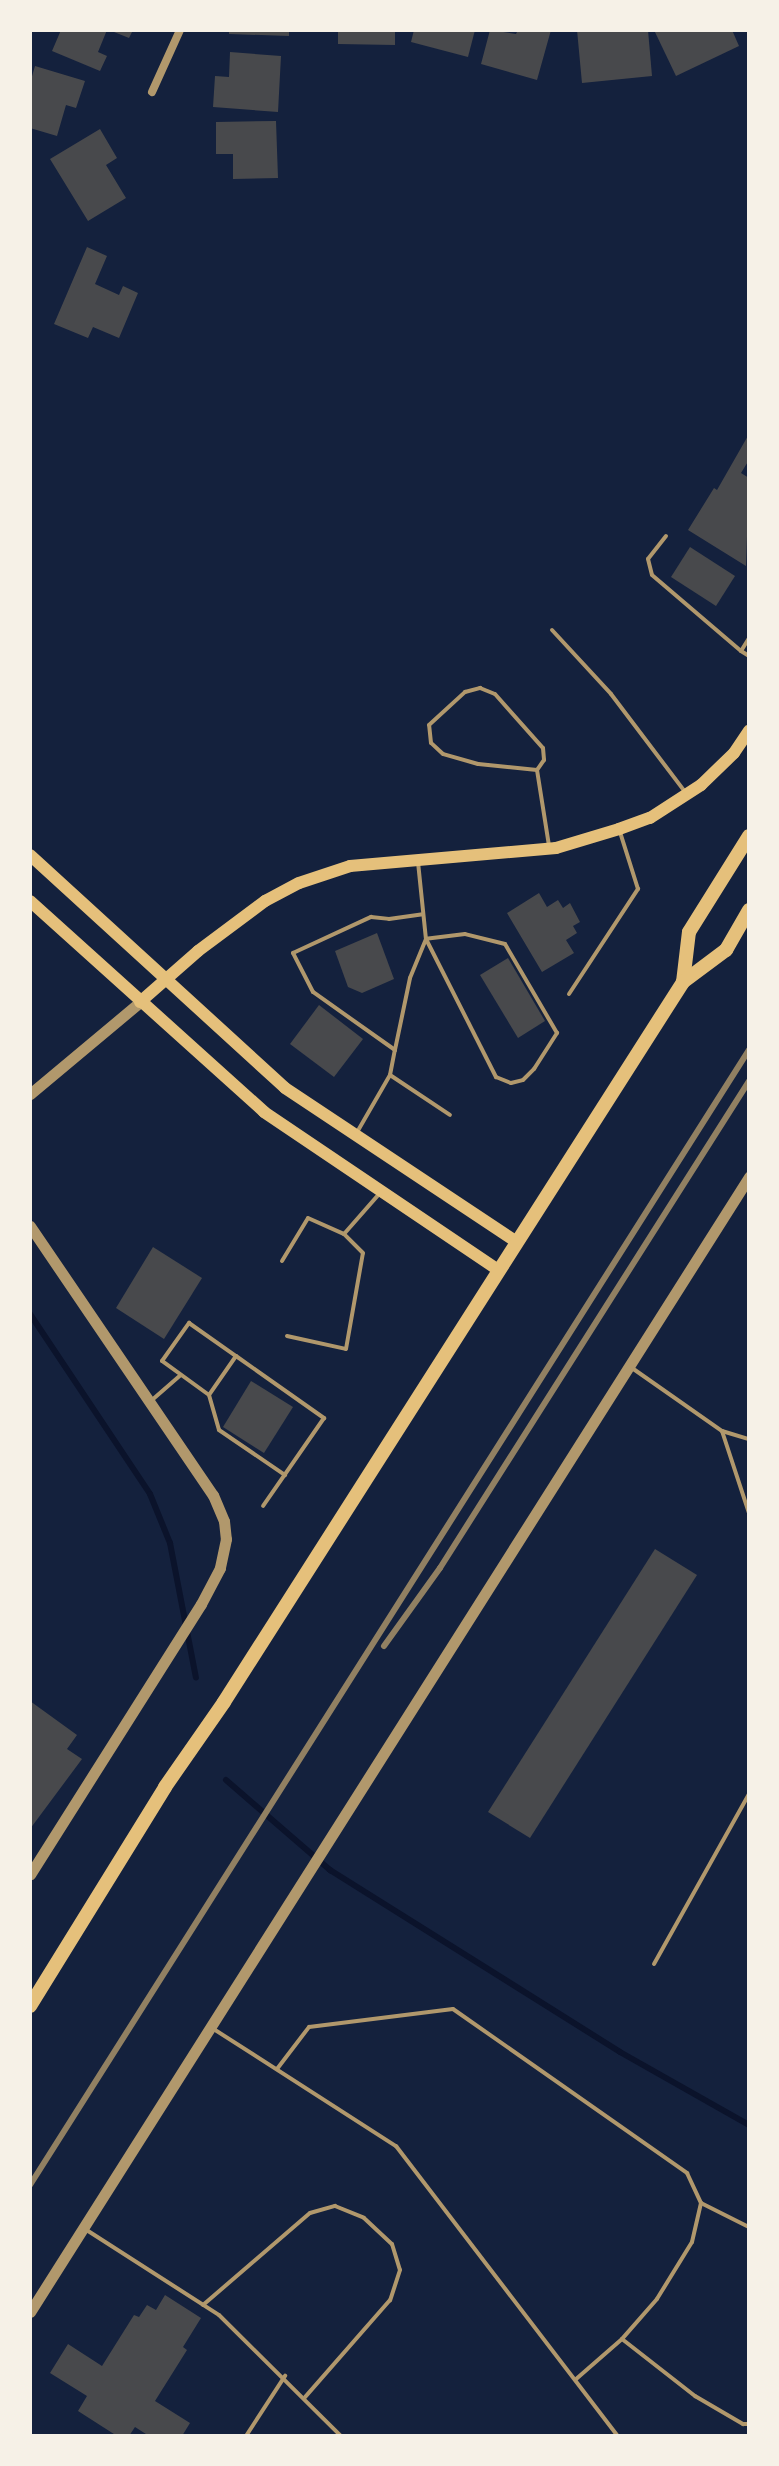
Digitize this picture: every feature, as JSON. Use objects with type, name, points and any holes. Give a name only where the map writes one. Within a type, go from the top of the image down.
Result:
[{"type":"main road","points":[[140,1002],[248,913],[299,883],[350,866],[550,849],[619,829],[650,818],[687,795],[723,764],[749,731]]},
{"type":"main road","points":[[683,982],[689,932],[749,836]]},
{"type":"main road","points":[[30,855],[285,1088],[517,1242]]},
{"type":"main road","points":[[30,901],[264,1112],[498,1270]]},
{"type":"main road","points":[[30,2006],[165,1787],[224,1702],[683,982],[726,950],[749,910]]},
{"type":"street","points":[[152,92],[180,30]]},
{"type":"street","points":[[30,1094],[140,1002]]},
{"type":"street","points":[[30,2312],[749,1177]]},
{"type":"street","points":[[30,1226],[151,1402],[218,1504],[224,1521],[224,1555],[201,1604],[30,1874]]},
{"type":"lane","points":[[666,536],[648,559],[652,575],[749,656]]},
{"type":"lane","points":[[552,630],[611,694],[687,795]]},
{"type":"lane","points":[[741,651],[749,638]]},
{"type":"lane","points":[[537,770],[478,764],[443,754],[431,743],[429,725],[465,692],[480,688],[495,694],[543,748],[544,760],[537,770],[550,849]]},
{"type":"lane","points":[[569,994],[638,889],[619,829]]},
{"type":"lane","points":[[418,859],[426,939],[496,1077],[511,1083],[523,1080],[534,1069],[557,1033],[505,944],[465,934],[426,939]]},
{"type":"lane","points":[[395,1050],[313,992],[293,953],[371,917],[423,914]]},
{"type":"lane","points":[[356,1134],[390,1075],[410,978],[426,939]]},
{"type":"lane","points":[[390,1075],[450,1115]]},
{"type":"lane","points":[[344,1234],[382,1191]]},
{"type":"lane","points":[[282,1261],[308,1218],[344,1234],[363,1253],[346,1349],[287,1336]]},
{"type":"lane","points":[[263,1506],[285,1475],[324,1418],[189,1323],[162,1361],[209,1395],[219,1430],[285,1475]]},
{"type":"lane","points":[[209,1395],[236,1356]]},
{"type":"lane","points":[[630,1366],[722,1431],[749,1439]]},
{"type":"lane","points":[[151,1402],[181,1375]]},
{"type":"lane","points":[[722,1431],[749,1513]]},
{"type":"lane","points":[[654,1964],[749,1794]]},
{"type":"lane","points":[[277,2069],[309,2027],[453,2009],[687,2173],[701,2203],[692,2242],[657,2299],[622,2339],[575,2380]]},
{"type":"lane","points":[[210,2026],[396,2146],[618,2436]]},
{"type":"lane","points":[[701,2203],[749,2227]]},
{"type":"lane","points":[[203,2305],[310,2213],[335,2206],[364,2218],[383,2235],[392,2244],[400,2270],[390,2300],[305,2397]]},
{"type":"lane","points":[[83,2228],[203,2305],[252,2344],[341,2436]]},
{"type":"lane","points":[[622,2339],[695,2396],[749,2424]]},
{"type":"lane","points":[[246,2436],[285,2376]]},
{"type":"building","points":[[61,30],[107,30],[98,52],[107,56],[100,71],[52,51]]},
{"type":"building","points":[[109,30],[133,30],[129,38]]},
{"type":"building","points":[[229,30],[289,30],[289,36],[229,34]]},
{"type":"building","points":[[338,30],[395,30],[395,45],[338,44]]},
{"type":"building","points":[[414,30],[475,30],[468,57],[411,42]]},
{"type":"building","points":[[490,30],[516,34],[518,30],[551,30],[537,80],[481,64]]},
{"type":"building","points":[[577,30],[648,30],[652,76],[582,83]]},
{"type":"building","points":[[654,30],[732,30],[739,46],[676,76]]},
{"type":"building","points":[[230,52],[281,56],[278,112],[213,107],[215,76],[229,77]]},
{"type":"building","points":[[35,66],[85,81],[76,108],[66,105],[57,136],[30,128],[30,83]]},
{"type":"building","points":[[276,121],[278,178],[233,179],[233,154],[216,154],[216,122]]},
{"type":"building","points":[[100,129],[117,158],[106,165],[126,198],[88,221],[50,159]]},
{"type":"building","points":[[87,247],[107,256],[95,284],[119,295],[123,286],[138,293],[119,338],[93,327],[88,338],[54,324]]},
{"type":"building","points":[[749,434],[749,460],[741,473],[749,478],[746,566],[688,530],[714,488],[717,490]]},
{"type":"building","points":[[690,547],[735,576],[716,606],[671,577]]},
{"type":"building","points":[[539,893],[547,907],[558,900],[563,908],[570,903],[580,922],[573,926],[577,933],[566,940],[574,953],[542,972],[507,913]]},
{"type":"building","points":[[377,933],[394,979],[362,993],[348,987],[335,951]]},
{"type":"building","points":[[508,958],[545,1021],[518,1038],[480,975]]},
{"type":"building","points":[[319,1005],[363,1039],[334,1077],[290,1044]]},
{"type":"building","points":[[153,1247],[202,1278],[164,1339],[116,1308]]},
{"type":"building","points":[[251,1381],[293,1407],[264,1453],[223,1427]]},
{"type":"building","points":[[655,1549],[697,1575],[530,1838],[488,1812]]},
{"type":"building","points":[[30,1701],[77,1735],[67,1749],[82,1759],[30,1829]]},
{"type":"building","points":[[165,2295],[201,2318],[183,2347],[187,2350],[155,2401],[190,2423],[182,2436],[149,2436],[135,2427],[129,2436],[117,2436],[78,2411],[87,2396],[50,2373],[68,2344],[102,2366],[134,2315],[139,2317],[147,2305],[156,2310]]},
{"type":"waterway","points":[[30,1314],[150,1494],[170,1543],[196,1678]]},
{"type":"waterway","points":[[226,1780],[330,1870],[620,2052],[749,2125]]},
{"type":"railway","points":[[30,2185],[749,1050]]},
{"type":"railway","points":[[384,1646],[440,1568],[749,1081]]}]
